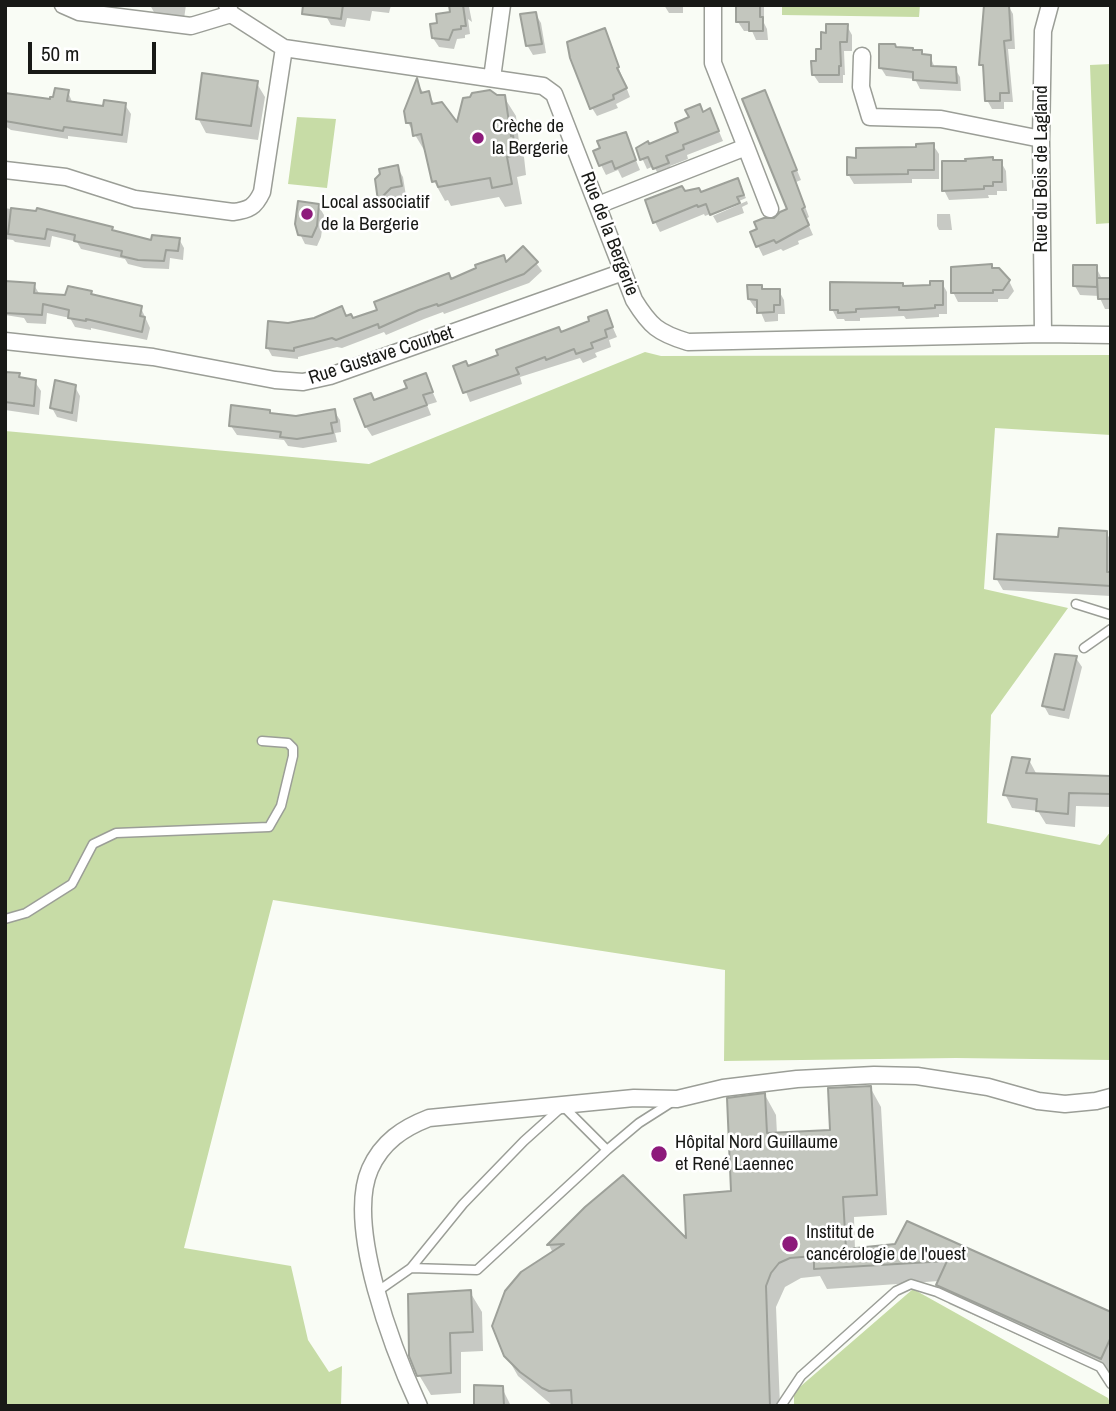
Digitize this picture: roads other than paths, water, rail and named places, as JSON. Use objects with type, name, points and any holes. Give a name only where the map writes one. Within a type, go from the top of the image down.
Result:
[{"type":"street","points":[[63,5],[79,12],[191,26],[229,10]]},
{"type":"street","points":[[492,78],[502,5]]},
{"type":"street","points":[[713,5],[713,63],[770,209]]},
{"type":"street","name":"Rue du Bois de Lagland","points":[[1043,334],[1043,32],[1050,5]]},
{"type":"street","name":"Rue de la Bergerie","points":[[229,10],[284,48],[544,86],[554,94],[634,300],[648,323],[665,335],[688,342],[1043,334],[1111,335]]},
{"type":"street","points":[[5,170],[66,177],[135,199],[233,212],[244,211],[255,206],[262,192],[284,48]]},
{"type":"street","points":[[862,56],[861,87],[870,117],[941,118],[1041,139]]},
{"type":"street","points":[[598,205],[746,147]]},
{"type":"street","name":"Rue Gustave Courbet","points":[[5,341],[153,357],[275,380],[303,382],[330,376],[623,272]]},
{"type":"street","points":[[419,1406],[387,1330],[366,1237],[364,1213],[369,1171],[387,1143],[400,1130],[429,1118],[634,1098],[677,1099],[723,1088],[797,1079],[874,1075],[929,1078],[988,1087],[1038,1101],[1065,1104],[1111,1097]]},
{"type":"lane","points":[[1076,604],[1111,615]]},
{"type":"lane","points":[[1084,648],[1111,629]]},
{"type":"lane","points":[[5,919],[26,913],[72,884],[93,844],[116,833],[269,827],[281,807],[293,748],[289,743],[262,741]]},
{"type":"lane","points":[[411,1268],[477,1270],[607,1150],[639,1123],[677,1099]]},
{"type":"lane","points":[[378,1291],[411,1268],[463,1204],[524,1141],[563,1106],[607,1150]]},
{"type":"lane","points":[[781,1406],[801,1376],[896,1291],[911,1284],[937,1292],[1100,1367],[1111,1384]]},
{"type":"place","name":"Crèche de la Bergerie","points":[[478,138]]},
{"type":"place","name":"Local associatif de la Bergerie","points":[[307,214]]},
{"type":"place","name":"Hôpital Nord Guillaume et René Laennec","points":[[659,1154]]},
{"type":"place","name":"Institut de cancérologie de l'ouest","points":[[790,1244]]}]
